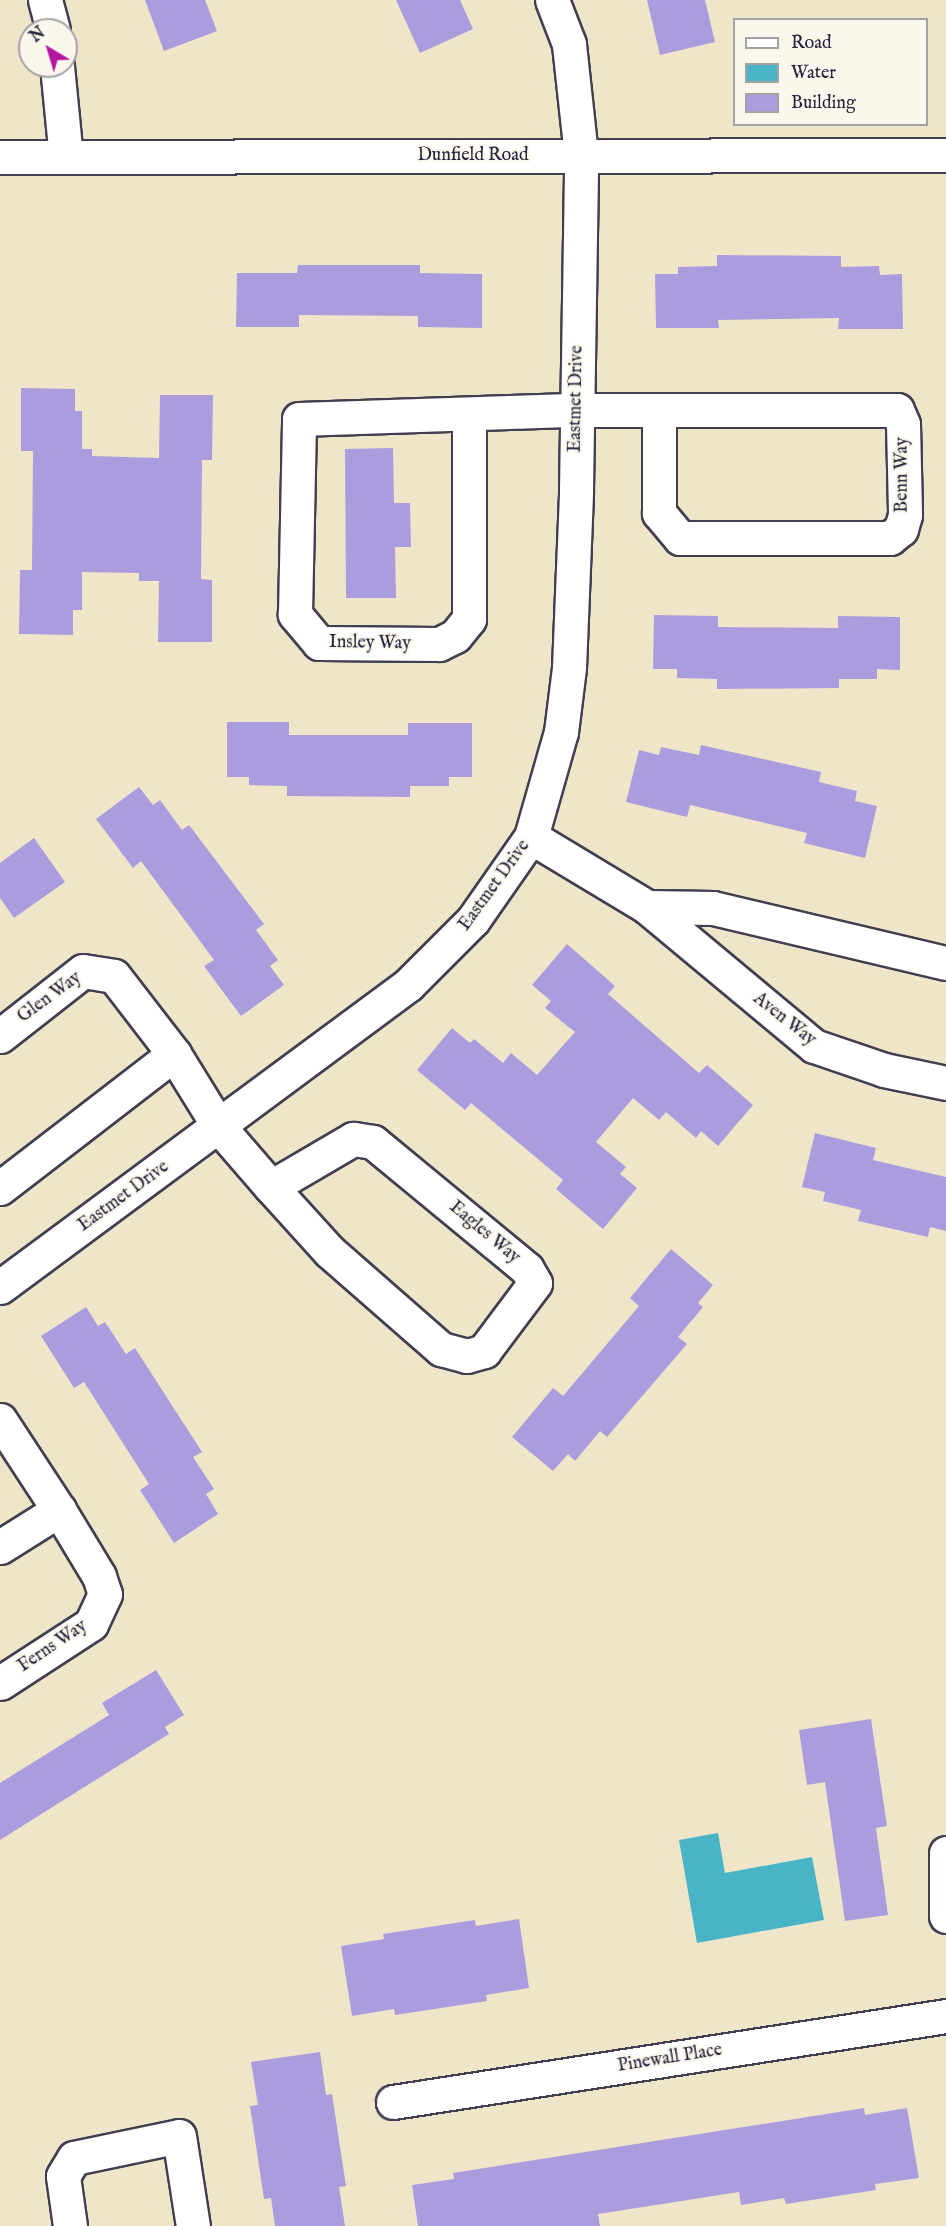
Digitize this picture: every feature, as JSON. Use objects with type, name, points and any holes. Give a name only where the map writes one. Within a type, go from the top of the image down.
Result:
[{"type":"street","points":[[45,0],[50,18]]},
{"type":"street","name":"Eastmet Drive","points":[[0,1287],[357,1026],[435,962],[473,920],[531,837],[554,768],[569,668],[577,410],[581,155],[569,44],[552,0]]},
{"type":"street","points":[[58,78],[66,157]]},
{"type":"street","name":"Dunfield Road","points":[[0,157],[946,155]]},
{"type":"street","name":"Benn Way","points":[[577,410],[658,412],[897,410],[903,424],[905,515],[901,529],[890,538],[680,538],[659,513],[658,412]]},
{"type":"street","name":"Insley Way","points":[[469,416],[469,619],[455,636],[439,644],[319,643],[295,614],[299,419],[469,416],[577,410]]},
{"type":"street","name":"Aven Way","points":[[531,837],[647,908],[814,1046],[884,1070],[946,1083]]},
{"type":"street","points":[[647,908],[713,908],[946,963]]},
{"type":"street","name":"Glen Way","points":[[0,1036],[83,971],[114,976],[174,1054],[219,1127]]},
{"type":"street","points":[[0,1188],[174,1054]]},
{"type":"street","name":"Eagles Way","points":[[219,1127],[271,1187],[329,1251],[441,1350],[467,1356],[484,1351],[535,1283],[528,1269],[373,1142],[353,1139],[271,1187]]},
{"type":"street","name":"Ferns Way","points":[[0,1420],[99,1576],[105,1594],[91,1624],[0,1683]]},
{"type":"street","points":[[0,1547],[59,1510]]},
{"type":"street","points":[[946,1853],[946,1916]]},
{"type":"street","name":"Pinewall Place","points":[[393,2102],[946,2016]]},
{"type":"street","points":[[70,2226],[63,2176],[74,2158],[179,2136],[193,2226]]},
{"type":"water","points":[[718,1833],[725,1873],[812,1857],[824,1920],[697,1943],[679,1840]]},
{"type":"building","points":[[145,0],[205,0],[217,31],[164,51]]},
{"type":"building","points":[[396,0],[460,0],[473,29],[420,53]]},
{"type":"building","points":[[647,0],[705,0],[715,42],[660,55]]},
{"type":"building","points":[[717,255],[841,256],[841,267],[879,266],[880,275],[902,274],[903,329],[838,329],[839,318],[718,320],[719,328],[656,328],[655,274],[678,274],[678,267],[717,266]]},
{"type":"building","points":[[298,265],[420,265],[420,273],[482,274],[482,328],[418,327],[418,316],[299,315],[299,327],[236,327],[237,273],[297,273]]},
{"type":"building","points":[[21,388],[75,389],[75,411],[82,411],[82,449],[92,449],[92,456],[159,458],[160,395],[213,395],[212,460],[202,460],[201,579],[212,580],[212,642],[158,642],[159,581],[139,581],[139,573],[82,572],[82,610],[73,610],[73,635],[19,634],[20,570],[32,570],[33,451],[21,451]]},
{"type":"building","points":[[393,448],[394,503],[410,503],[411,547],[395,547],[396,598],[346,598],[345,449]]},
{"type":"building","points":[[654,615],[718,616],[718,627],[838,628],[838,616],[900,617],[900,670],[877,669],[877,679],[839,679],[839,688],[717,689],[717,679],[677,678],[677,669],[653,669]]},
{"type":"building","points":[[227,722],[289,722],[289,735],[408,735],[408,723],[472,723],[472,777],[449,777],[449,786],[410,786],[410,797],[287,796],[287,786],[249,785],[249,777],[227,777]]},
{"type":"building","points":[[701,745],[821,772],[819,782],[857,791],[855,801],[877,806],[865,858],[804,843],[807,833],[690,805],[687,817],[626,802],[639,750],[659,755],[661,747],[699,755]]},
{"type":"building","points":[[139,787],[153,805],[160,800],[182,830],[189,825],[264,924],[256,930],[278,960],[270,966],[284,985],[241,1016],[204,966],[214,960],[141,861],[133,868],[96,819]]},
{"type":"building","points":[[34,838],[65,882],[14,918],[0,898],[0,863]]},
{"type":"building","points":[[567,944],[615,986],[608,994],[699,1073],[707,1065],[753,1105],[718,1146],[701,1131],[696,1138],[666,1112],[659,1120],[633,1098],[596,1142],[626,1167],[620,1174],[637,1188],[603,1229],[556,1189],[563,1180],[471,1103],[465,1110],[417,1070],[452,1028],[470,1043],[474,1039],[503,1063],[511,1053],[537,1075],[575,1032],[545,1008],[551,1001],[532,985]]},
{"type":"building","points":[[815,1133],[876,1148],[873,1160],[946,1177],[946,1231],[930,1227],[928,1237],[858,1221],[861,1210],[823,1201],[825,1192],[802,1187]]},
{"type":"building","points":[[671,1249],[713,1285],[698,1303],[703,1307],[678,1337],[687,1344],[607,1437],[600,1431],[575,1461],[568,1454],[553,1471],[512,1437],[553,1388],[563,1396],[639,1306],[630,1298]]},
{"type":"building","points":[[86,1307],[98,1326],[105,1322],[126,1354],[135,1348],[202,1452],[193,1457],[214,1489],[206,1494],[218,1514],[174,1543],[140,1490],[149,1484],[84,1382],[74,1388],[41,1336]]},
{"type":"building","points":[[156,1670],[184,1715],[165,1727],[169,1734],[0,1840],[0,1783],[109,1715],[102,1703]]},
{"type":"building","points":[[871,1719],[887,1826],[876,1828],[888,1915],[845,1921],[825,1782],[807,1785],[799,1730]]},
{"type":"building","points":[[519,1919],[529,1988],[486,1995],[487,2001],[395,2015],[394,2009],[352,2016],[341,1946],[384,1939],[383,1934],[475,1920],[476,1926]]},
{"type":"building","points":[[320,2052],[326,2095],[332,2094],[346,2186],[339,2187],[345,2226],[275,2226],[271,2198],[264,2199],[250,2106],[258,2105],[251,2062]]},
{"type":"building","points":[[864,2108],[865,2115],[907,2108],[919,2178],[875,2184],[876,2190],[786,2204],[784,2198],[741,2205],[739,2192],[598,2214],[600,2226],[418,2226],[412,2185],[454,2179],[453,2173]]}]
